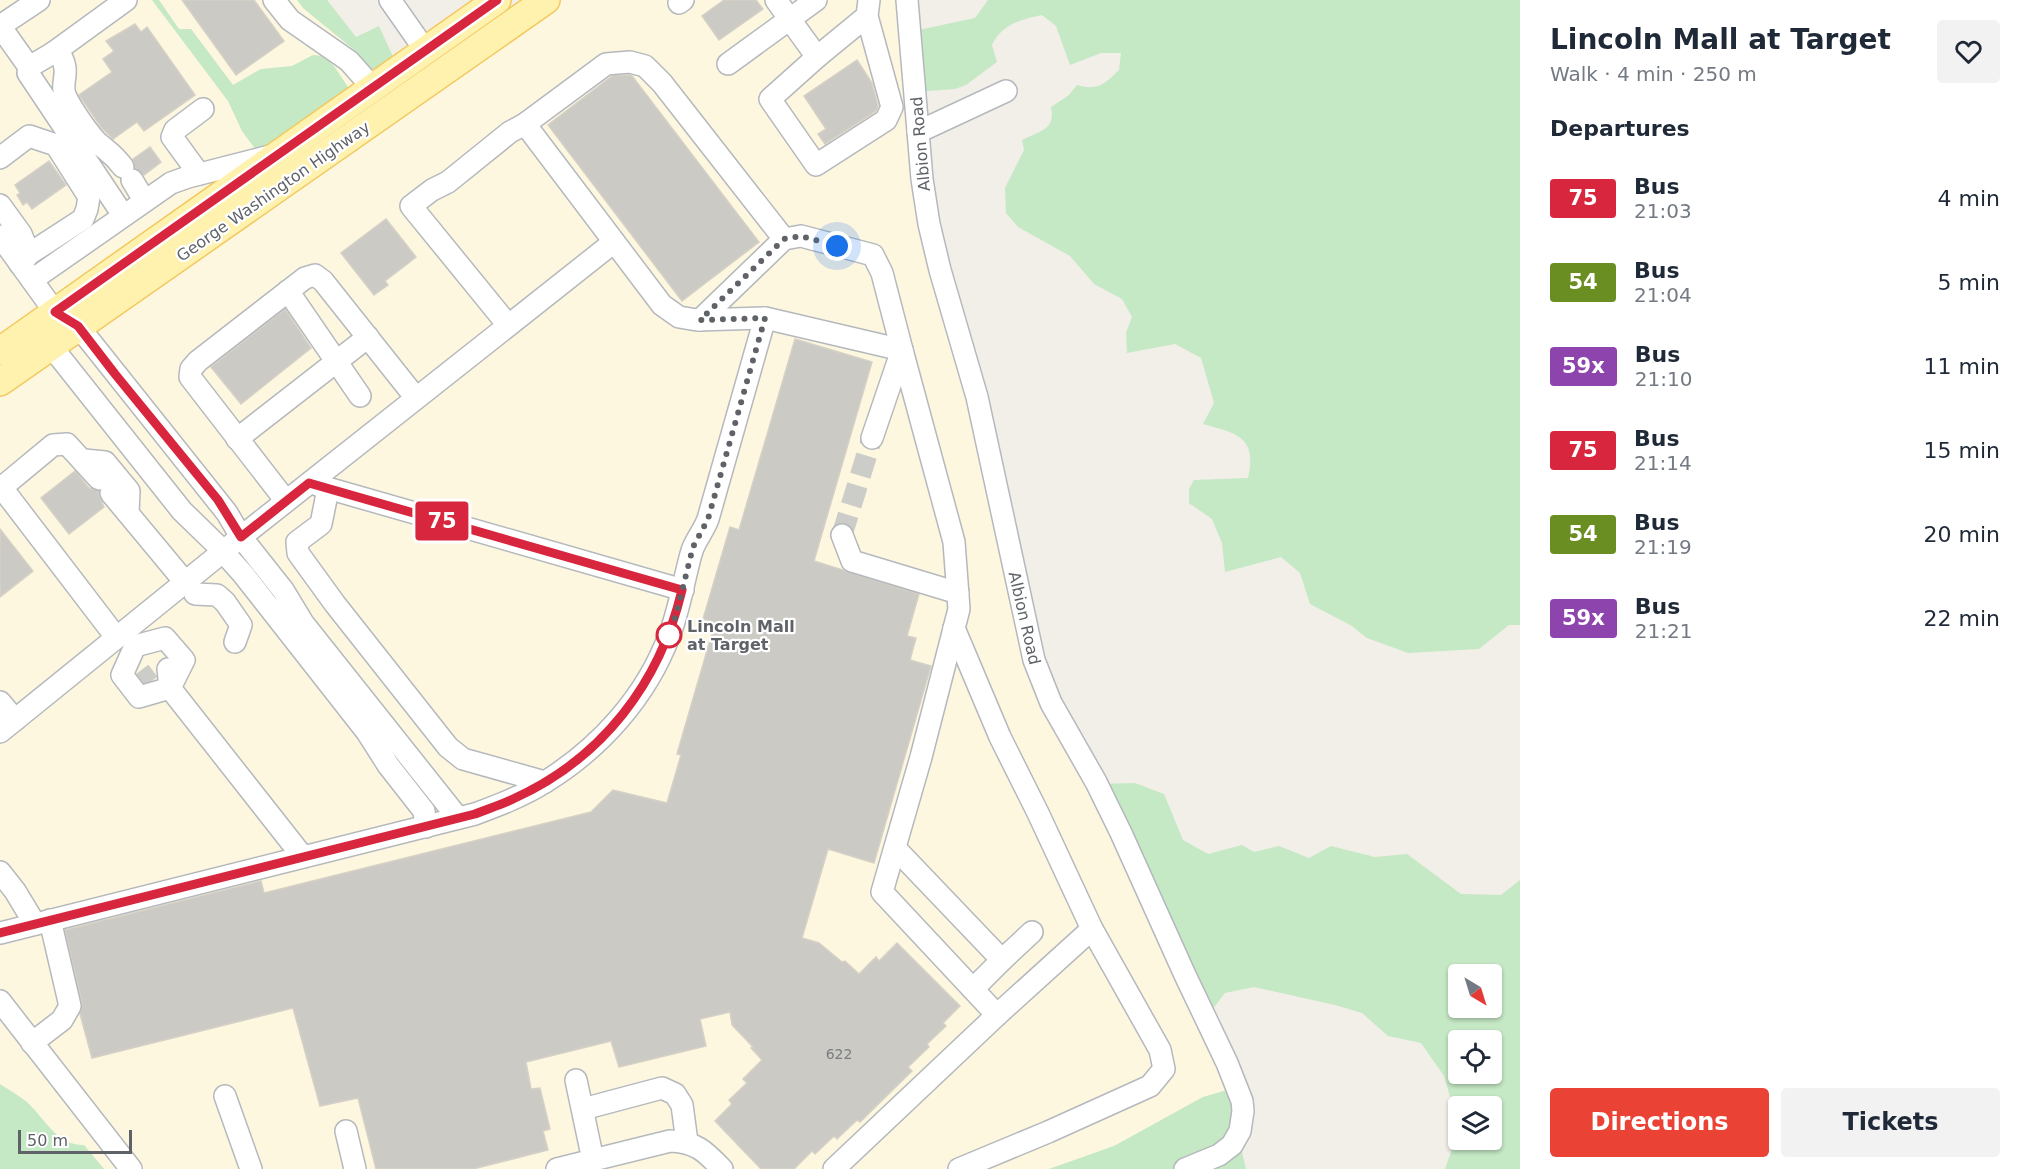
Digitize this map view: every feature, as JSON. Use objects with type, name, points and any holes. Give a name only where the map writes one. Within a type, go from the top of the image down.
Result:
[{"type":"main road","name":"George Washington Highway","points":[[0,351],[497,0]]},
{"type":"main road","name":"George Washington Highway","points":[[0,382],[546,0]]},
{"type":"street","points":[[29,67],[0,26],[39,0]]},
{"type":"street","points":[[123,215],[27,73],[29,67],[53,53],[126,0]]},
{"type":"street","points":[[274,0],[290,20],[349,61],[372,87]]},
{"type":"street","points":[[390,0],[425,50]]},
{"type":"street","points":[[777,0],[817,57]]},
{"type":"street","points":[[728,64],[816,0]]},
{"type":"street","name":"Albion Road","points":[[907,0],[925,199],[935,249],[972,375],[1030,645],[1039,675],[1051,702],[1114,817],[1240,1092],[1243,1111],[1237,1138],[1219,1155],[1185,1169]]},
{"type":"street","points":[[868,8],[892,107],[886,120],[816,165],[770,99],[868,8]]},
{"type":"street","points":[[53,53],[61,56],[66,68],[63,90],[67,99],[98,143],[112,153],[144,200]]},
{"type":"street","points":[[508,326],[411,206],[432,190],[448,182],[510,132],[525,124],[606,64],[630,62],[645,66],[662,83],[784,239]]},
{"type":"street","points":[[918,132],[1006,91]]},
{"type":"street","points":[[199,174],[172,137],[175,130],[203,109]]},
{"type":"street","points":[[525,124],[662,305],[679,317],[700,320],[765,318],[902,350]]},
{"type":"street","points":[[0,158],[29,136],[56,145],[89,196],[83,219],[27,266]]},
{"type":"street","points":[[27,266],[123,215],[171,183],[280,154]]},
{"type":"street","points":[[0,205],[21,234],[27,266]]},
{"type":"street","points":[[0,236],[27,266],[55,312],[78,326],[218,500],[241,537],[283,590],[303,623],[458,818]]},
{"type":"street","points":[[700,320],[784,239],[801,236],[873,255],[882,273],[954,542],[959,609],[921,757],[882,892],[997,1015]]},
{"type":"street","points":[[0,702],[7,726],[27,708],[124,639],[190,588],[223,551],[286,501],[319,486],[416,398],[614,242]]},
{"type":"street","points":[[286,501],[190,377],[191,369],[198,361],[305,278],[315,274],[323,280],[416,398]]},
{"type":"street","points":[[288,291],[360,396]]},
{"type":"street","points":[[55,312],[51,346],[182,511],[223,551],[367,732],[388,765],[424,811],[426,827]]},
{"type":"street","points":[[0,933],[475,814],[514,799],[545,782],[592,749],[640,693],[669,637],[693,547],[708,519],[765,318]]},
{"type":"street","points":[[237,439],[368,337]]},
{"type":"street","points":[[872,438],[902,350]]},
{"type":"street","points":[[124,639],[165,638],[184,660],[165,671],[144,677],[124,639],[1,489],[53,445],[67,444],[84,460],[190,588],[217,595],[225,602],[241,625],[235,642]]},
{"type":"street","points":[[84,460],[105,462],[129,491],[132,518]]},
{"type":"street","points":[[319,486],[682,590]]},
{"type":"street","points":[[319,486],[321,524],[297,542],[298,553],[335,604],[448,747],[463,759],[545,782]]},
{"type":"street","points":[[842,535],[852,561],[958,593]]},
{"type":"street","points":[[954,628],[1000,737],[1092,929],[1160,1050],[1164,1069],[1150,1086],[959,1169]]},
{"type":"street","points":[[124,639],[122,675],[139,697],[165,671]]},
{"type":"street","points":[[124,639],[165,671],[303,857]]},
{"type":"street","points":[[895,848],[1002,960]]},
{"type":"street","points":[[0,872],[42,922],[70,1006],[62,1020],[32,1043]]},
{"type":"street","points":[[834,1169],[1092,929]]},
{"type":"street","points":[[973,989],[1032,932]]},
{"type":"street","points":[[0,1001],[131,1169]]},
{"type":"street","points":[[576,1080],[593,1160]]},
{"type":"street","points":[[582,1110],[662,1088],[675,1094],[682,1105],[687,1142]]},
{"type":"street","points":[[225,1096],[251,1169]]},
{"type":"street","points":[[346,1131],[355,1169]]},
{"type":"street","points":[[557,1169],[670,1141],[687,1142],[703,1150],[722,1169]]},
{"type":"shaded area","points":[[0,0],[152,0],[228,101],[242,131],[262,158],[0,345]]},
{"type":"shaded area","points":[[159,0],[297,0],[303,8],[358,53],[375,81],[356,96],[313,55],[292,66],[261,69],[233,85],[191,29],[179,29]]},
{"type":"shaded area","points":[[538,0],[906,0],[919,164],[1039,684],[1077,750],[1227,1090],[1203,1097],[1114,1146],[1049,1169],[104,1169],[84,1145],[72,1145],[60,1138],[27,1103],[0,1084],[0,378]]},
{"type":"green space","points":[[152,0],[159,0],[179,29],[191,29],[233,85],[261,69],[292,66],[313,55],[323,56],[334,66],[354,96],[262,158],[242,131],[228,101]]},
{"type":"green space","points":[[297,0],[327,0],[356,37],[379,26],[394,59],[375,81],[358,53],[303,8]]},
{"type":"green space","points":[[988,0],[1520,0],[1520,625],[1509,625],[1479,649],[1408,653],[1367,638],[1352,626],[1310,604],[1300,573],[1281,557],[1225,572],[1222,543],[1212,519],[1189,503],[1189,489],[1194,480],[1248,478],[1250,453],[1247,445],[1234,434],[1203,424],[1214,403],[1201,358],[1175,344],[1127,353],[1126,333],[1132,317],[1122,299],[1094,284],[1070,256],[1018,227],[1006,213],[1005,188],[1024,150],[1022,140],[1049,125],[1052,115],[1051,107],[1069,95],[1077,85],[1096,87],[1109,79],[1119,70],[1121,53],[1101,53],[1070,65],[1056,26],[1042,15],[1019,21],[1001,32],[992,45],[997,62],[966,85],[955,89],[915,92],[914,31],[975,18]]},
{"type":"green space","points":[[1135,783],[1164,794],[1183,840],[1208,854],[1242,845],[1254,852],[1279,846],[1309,858],[1331,846],[1375,857],[1407,854],[1461,894],[1501,895],[1520,880],[1520,1169],[1445,1169],[1452,1150],[1502,1150],[1502,1096],[1450,1096],[1444,1076],[1421,1043],[1388,1036],[1362,1013],[1254,987],[1225,993],[1205,1019],[1095,784]]},
{"type":"green space","points":[[1233,1082],[1238,1135],[1246,1169],[1049,1169],[1114,1146],[1203,1097],[1227,1090]]},
{"type":"green space","points":[[0,1084],[28,1103],[59,1136],[74,1144],[84,1145],[104,1169],[0,1169]]},
{"type":"building","points":[[182,0],[254,0],[284,41],[236,75]]},
{"type":"building","points":[[724,0],[756,0],[763,9],[719,40],[702,16]]},
{"type":"building","points":[[135,24],[141,32],[147,27],[195,95],[144,131],[137,122],[113,139],[101,127],[79,95],[112,72],[103,59],[114,51],[106,41]]},
{"type":"building","points":[[857,60],[872,83],[878,106],[876,111],[825,144],[818,134],[826,129],[804,96]]},
{"type":"building","points":[[629,75],[759,242],[682,301],[548,125],[612,76]]},
{"type":"building","points":[[150,147],[161,162],[144,175],[135,168],[133,159]]},
{"type":"building","points":[[49,161],[66,185],[32,209],[27,202],[23,205],[17,195],[20,193],[15,185]]},
{"type":"building","points":[[386,219],[416,257],[385,281],[388,285],[374,295],[341,253]]},
{"type":"building","points":[[285,309],[311,348],[241,404],[211,367]]},
{"type":"building","points":[[795,339],[872,362],[814,561],[919,594],[907,636],[916,638],[910,660],[931,666],[874,863],[828,849],[802,938],[819,943],[859,974],[876,957],[879,961],[897,943],[960,1006],[943,1023],[946,1026],[927,1044],[929,1047],[908,1067],[912,1071],[860,1122],[857,1120],[837,1139],[834,1136],[815,1154],[812,1151],[794,1169],[761,1169],[715,1121],[732,1104],[729,1100],[747,1083],[743,1079],[762,1060],[732,1025],[730,1012],[700,1019],[706,1046],[619,1067],[611,1041],[526,1062],[531,1089],[540,1088],[550,1129],[543,1131],[548,1150],[473,1169],[376,1169],[358,1098],[320,1106],[293,1008],[92,1058],[80,1014],[82,1003],[65,930],[261,881],[264,893],[591,812],[613,790],[667,803],[681,755],[677,754],[715,623],[703,619],[730,527],[739,530]]},
{"type":"building","points":[[75,471],[89,488],[99,491],[104,507],[69,534],[41,498]]},
{"type":"building","points":[[0,529],[33,571],[0,597]]},
{"type":"tunnel","points":[[842,535],[872,438]]},
{"type":"tunnel","points":[[140,671],[149,683]]},
{"type":"bus line","name":"75","points":[[0,933],[475,814],[514,799],[545,782],[592,749],[640,693],[654,669],[669,637],[682,590],[309,483],[241,537],[218,500],[78,326],[55,312],[497,0]]},
{"type":"place","name":"Lincoln Mall at Target","points":[[669,635]]},
{"type":"route","points":[[669,635],[669,637],[693,547],[708,519],[765,318],[700,320],[784,239],[801,236],[837,246]]}]
